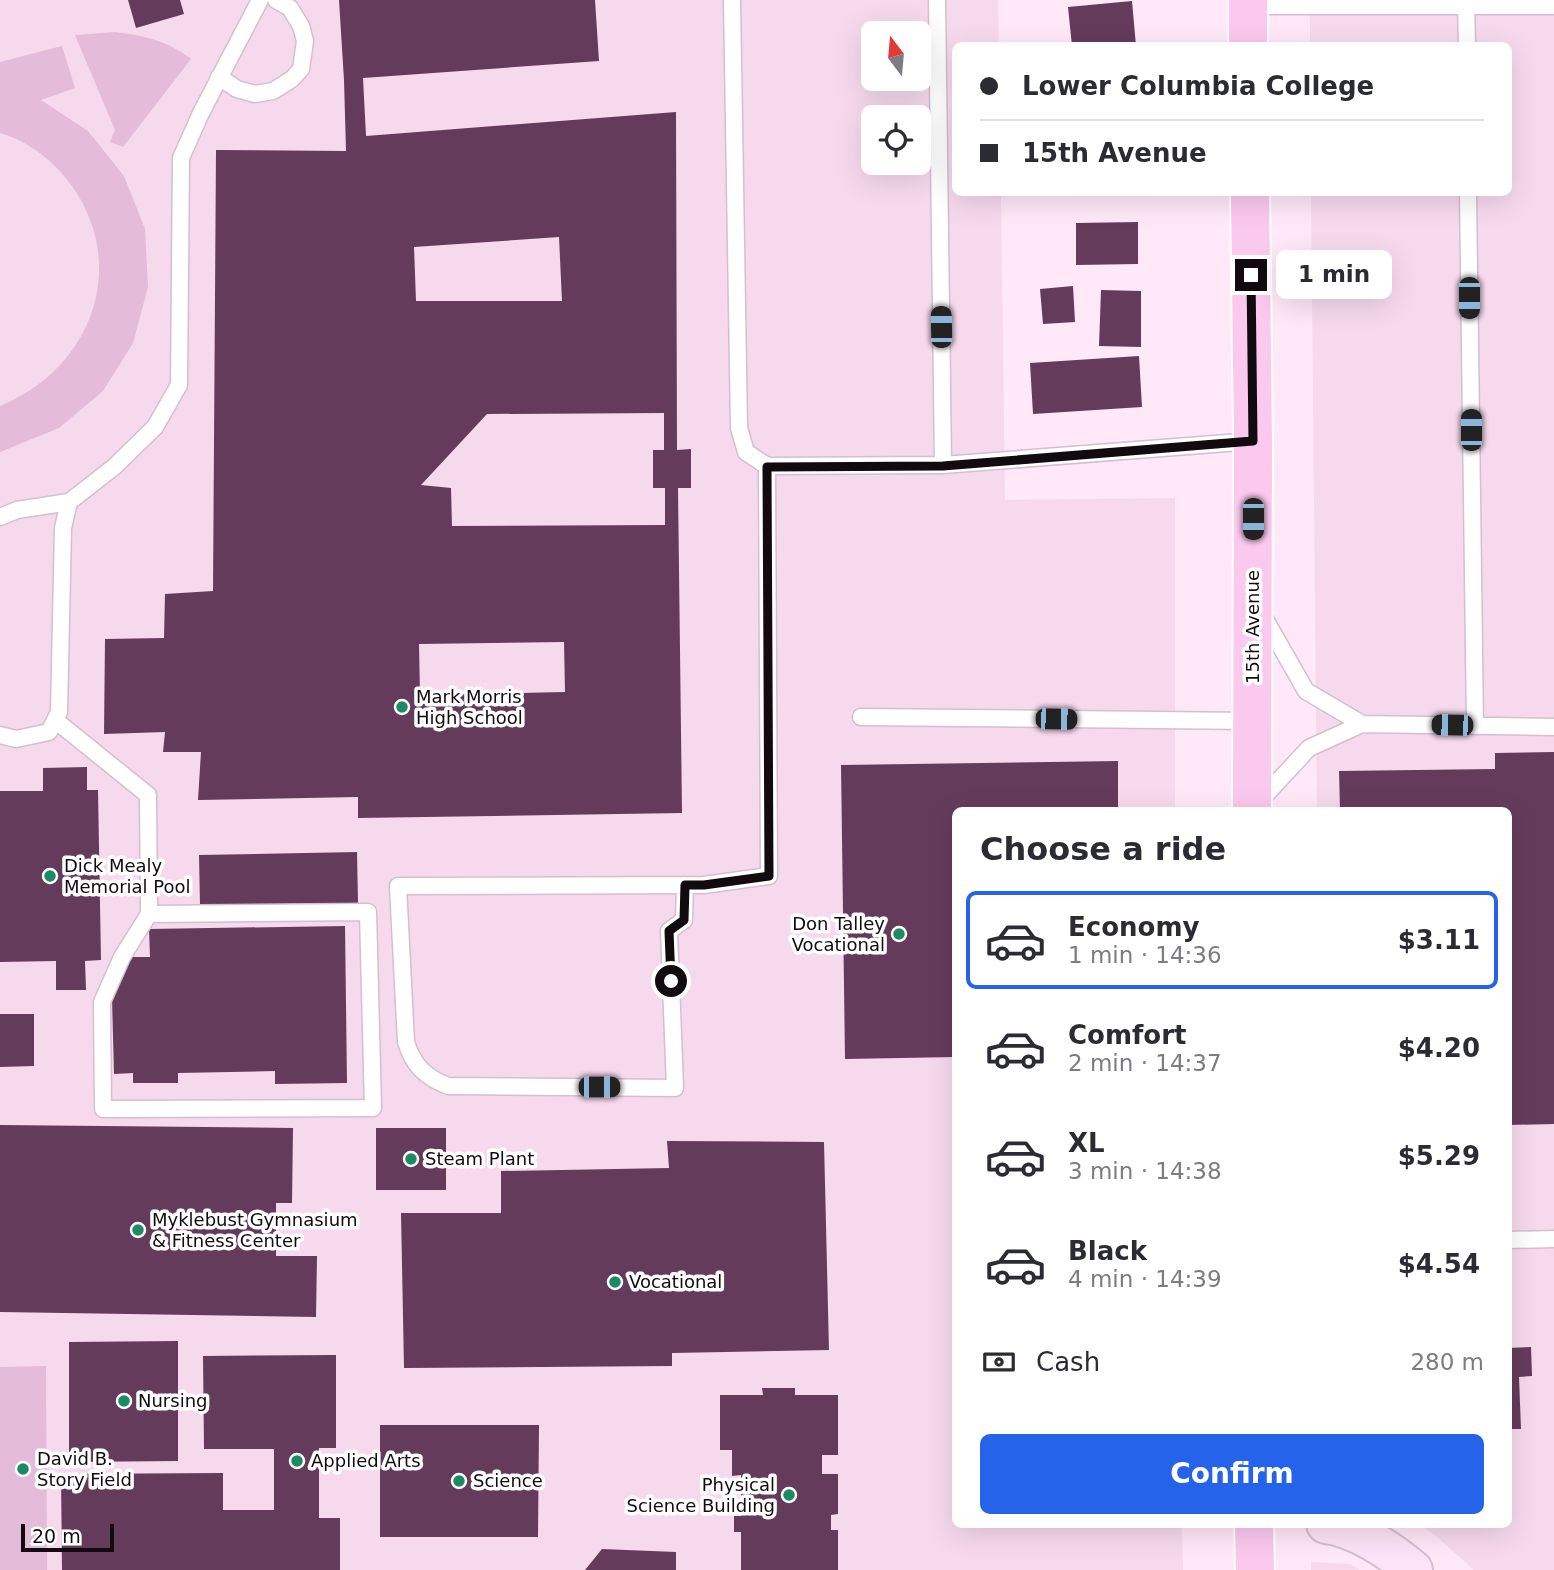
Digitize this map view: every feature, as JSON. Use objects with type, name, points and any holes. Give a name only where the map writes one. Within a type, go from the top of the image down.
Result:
[{"type":"main road","points":[[1248,3],[1248,42]]},
{"type":"main road","name":"15th Avenue","points":[[1250,196],[1253,441],[1252,807]]},
{"type":"main road","points":[[1254,1528],[1255,1570]]},
{"type":"main road","points":[[1344,1528],[1392,1552],[1413,1570]]},
{"type":"lane","points":[[0,517],[17,510],[69,502],[114,467],[155,427],[178,385],[181,158],[219,77],[260,0]]},
{"type":"lane","points":[[219,77],[237,89],[255,94],[274,91],[301,69],[305,41],[301,26],[290,8],[276,0]]},
{"type":"lane","points":[[732,0],[739,428],[746,452],[767,467],[943,466],[1253,441]]},
{"type":"lane","points":[[937,0],[943,466]]},
{"type":"lane","points":[[1248,3],[1466,3],[1554,6]]},
{"type":"lane","points":[[1466,3],[1467,42]]},
{"type":"lane","points":[[1468,196],[1475,726]]},
{"type":"lane","points":[[685,885],[684,920],[669,931],[675,1088],[448,1086],[433,1080],[420,1070],[411,1058],[406,1042],[398,886],[685,885],[704,885],[769,876],[767,467]]},
{"type":"lane","points":[[0,735],[16,739],[49,732],[59,712],[63,528],[69,502]]},
{"type":"lane","points":[[1253,598],[1306,691],[1362,724]]},
{"type":"lane","points":[[860,717],[1252,721]]},
{"type":"lane","points":[[55,720],[148,795],[149,914],[122,957],[102,1002],[103,1109],[373,1108],[368,912],[149,914]]},
{"type":"lane","points":[[1255,807],[1309,748],[1362,724],[1554,727]]},
{"type":"lane","points":[[1512,1240],[1554,1239]]},
{"type":"shaded area","points":[[0,0],[998,0],[999,42],[952,42],[952,196],[1001,196],[1005,500],[1175,498],[1175,807],[952,807],[952,1528],[1182,1528],[1183,1570],[0,1570]]},
{"type":"shaded area","points":[[1310,0],[1554,0],[1554,1570],[1474,1570],[1425,1528],[1512,1528],[1512,807],[1317,807],[1311,196],[1512,196],[1512,42],[1310,42]]},
{"type":"shaded area","points":[[115,32],[155,40],[173,47],[191,59],[123,147],[110,142],[115,130],[75,35]]},
{"type":"shaded area","points":[[62,46],[75,88],[41,100],[88,131],[124,176],[145,229],[148,287],[133,343],[103,391],[59,428],[0,452],[0,406],[31,390],[57,368],[78,342],[92,313],[98,282],[98,250],[89,218],[72,186],[41,154],[0,133],[0,62]]},
{"type":"shaded area","name":"David B. Story Field","points":[[46,1366],[47,1570],[0,1570],[0,1367]]},
{"type":"shaded area","points":[[1311,1562],[1350,1564],[1360,1570],[1311,1570]]},
{"type":"building","points":[[128,0],[180,0],[184,14],[136,28]]},
{"type":"building","points":[[339,0],[595,0],[599,61],[363,78],[366,136],[676,112],[677,450],[691,449],[691,488],[678,488],[682,813],[358,818],[358,797],[198,800],[201,752],[163,752],[165,732],[104,734],[105,639],[164,638],[165,594],[213,591],[216,150],[346,151]],"holes":[[[559,237],[562,301],[416,301],[414,247]],[[664,413],[664,450],[653,450],[653,488],[665,488],[665,525],[452,526],[451,488],[421,485],[487,414]],[[564,642],[565,692],[420,695],[419,644]]]},
{"type":"building","points":[[1132,1],[1136,42],[1072,42],[1068,7]]},
{"type":"building","points":[[1138,222],[1138,264],[1076,265],[1076,223]]},
{"type":"building","points":[[1073,286],[1075,322],[1043,324],[1040,289]]},
{"type":"building","points":[[1101,290],[1141,291],[1141,347],[1099,346]]},
{"type":"building","points":[[1139,356],[1142,407],[1033,414],[1030,363]]},
{"type":"building","points":[[1554,752],[1554,1124],[1512,1125],[1512,807],[1340,807],[1339,771],[1495,769],[1495,753]]},
{"type":"building","name":"Don Talley Vocational","points":[[1118,761],[1118,807],[952,807],[952,1057],[845,1059],[841,765]]},
{"type":"building","name":"Dick Mealy Memorial Pool","points":[[87,767],[87,790],[98,790],[101,960],[85,961],[86,990],[56,990],[56,961],[0,962],[0,791],[43,791],[43,768]]},
{"type":"building","points":[[357,852],[358,903],[200,905],[199,855]]},
{"type":"building","points":[[345,926],[347,1083],[275,1084],[275,1071],[178,1073],[178,1083],[133,1083],[133,1073],[114,1074],[112,998],[130,957],[150,957],[149,929]]},
{"type":"building","points":[[0,1014],[34,1014],[34,1066],[0,1067]]},
{"type":"building","name":"Myklebust Gymnasium & Fitness Center","points":[[0,1125],[293,1128],[292,1203],[276,1203],[276,1256],[317,1256],[316,1317],[0,1312]]},
{"type":"building","name":"Steam Plant","points":[[376,1128],[446,1128],[446,1190],[376,1190]]},
{"type":"building","name":"Vocational","points":[[667,1141],[824,1142],[829,1350],[672,1353],[672,1366],[404,1368],[401,1213],[501,1213],[501,1171],[669,1168]]},
{"type":"building","name":"Nursing","points":[[178,1341],[178,1461],[69,1462],[69,1342]]},
{"type":"building","points":[[1531,1347],[1532,1376],[1519,1377],[1521,1429],[1512,1429],[1512,1348]]},
{"type":"building","name":"Applied Arts","points":[[336,1355],[336,1448],[319,1448],[319,1518],[340,1518],[340,1570],[62,1570],[61,1474],[223,1473],[223,1510],[274,1510],[274,1449],[204,1449],[203,1356]]},
{"type":"building","name":"Physical Science Building","points":[[762,1388],[795,1388],[795,1395],[838,1395],[838,1455],[822,1455],[822,1474],[838,1474],[838,1514],[831,1515],[831,1530],[838,1530],[838,1570],[741,1570],[741,1532],[734,1532],[734,1516],[741,1516],[741,1475],[732,1476],[732,1450],[720,1450],[720,1395],[763,1395]]},
{"type":"building","name":"Science","points":[[380,1425],[539,1425],[538,1537],[380,1537]]},
{"type":"building","points":[[602,1549],[676,1552],[676,1570],[585,1570]]},
{"type":"place","name":"Mark Morris High School","points":[[402,707]]},
{"type":"place","name":"Dick Mealy Memorial Pool","points":[[50,876]]},
{"type":"place","name":"Don Talley Vocational","points":[[899,934]]},
{"type":"place","name":"Steam Plant","points":[[411,1159]]},
{"type":"place","name":"Myklebust Gymnasium & Fitness Center","points":[[138,1230]]},
{"type":"place","name":"Vocational","points":[[615,1282]]},
{"type":"place","name":"Nursing","points":[[124,1401]]},
{"type":"place","name":"Applied Arts","points":[[297,1461]]},
{"type":"place","name":"David B. Story Field","points":[[23,1469]]},
{"type":"place","name":"Science","points":[[459,1481]]},
{"type":"place","name":"Physical Science Building","points":[[789,1495]]},
{"type":"route","points":[[671,981],[669,931],[684,920],[685,885],[769,876],[767,467],[943,466],[1253,441],[1251,275]]}]
